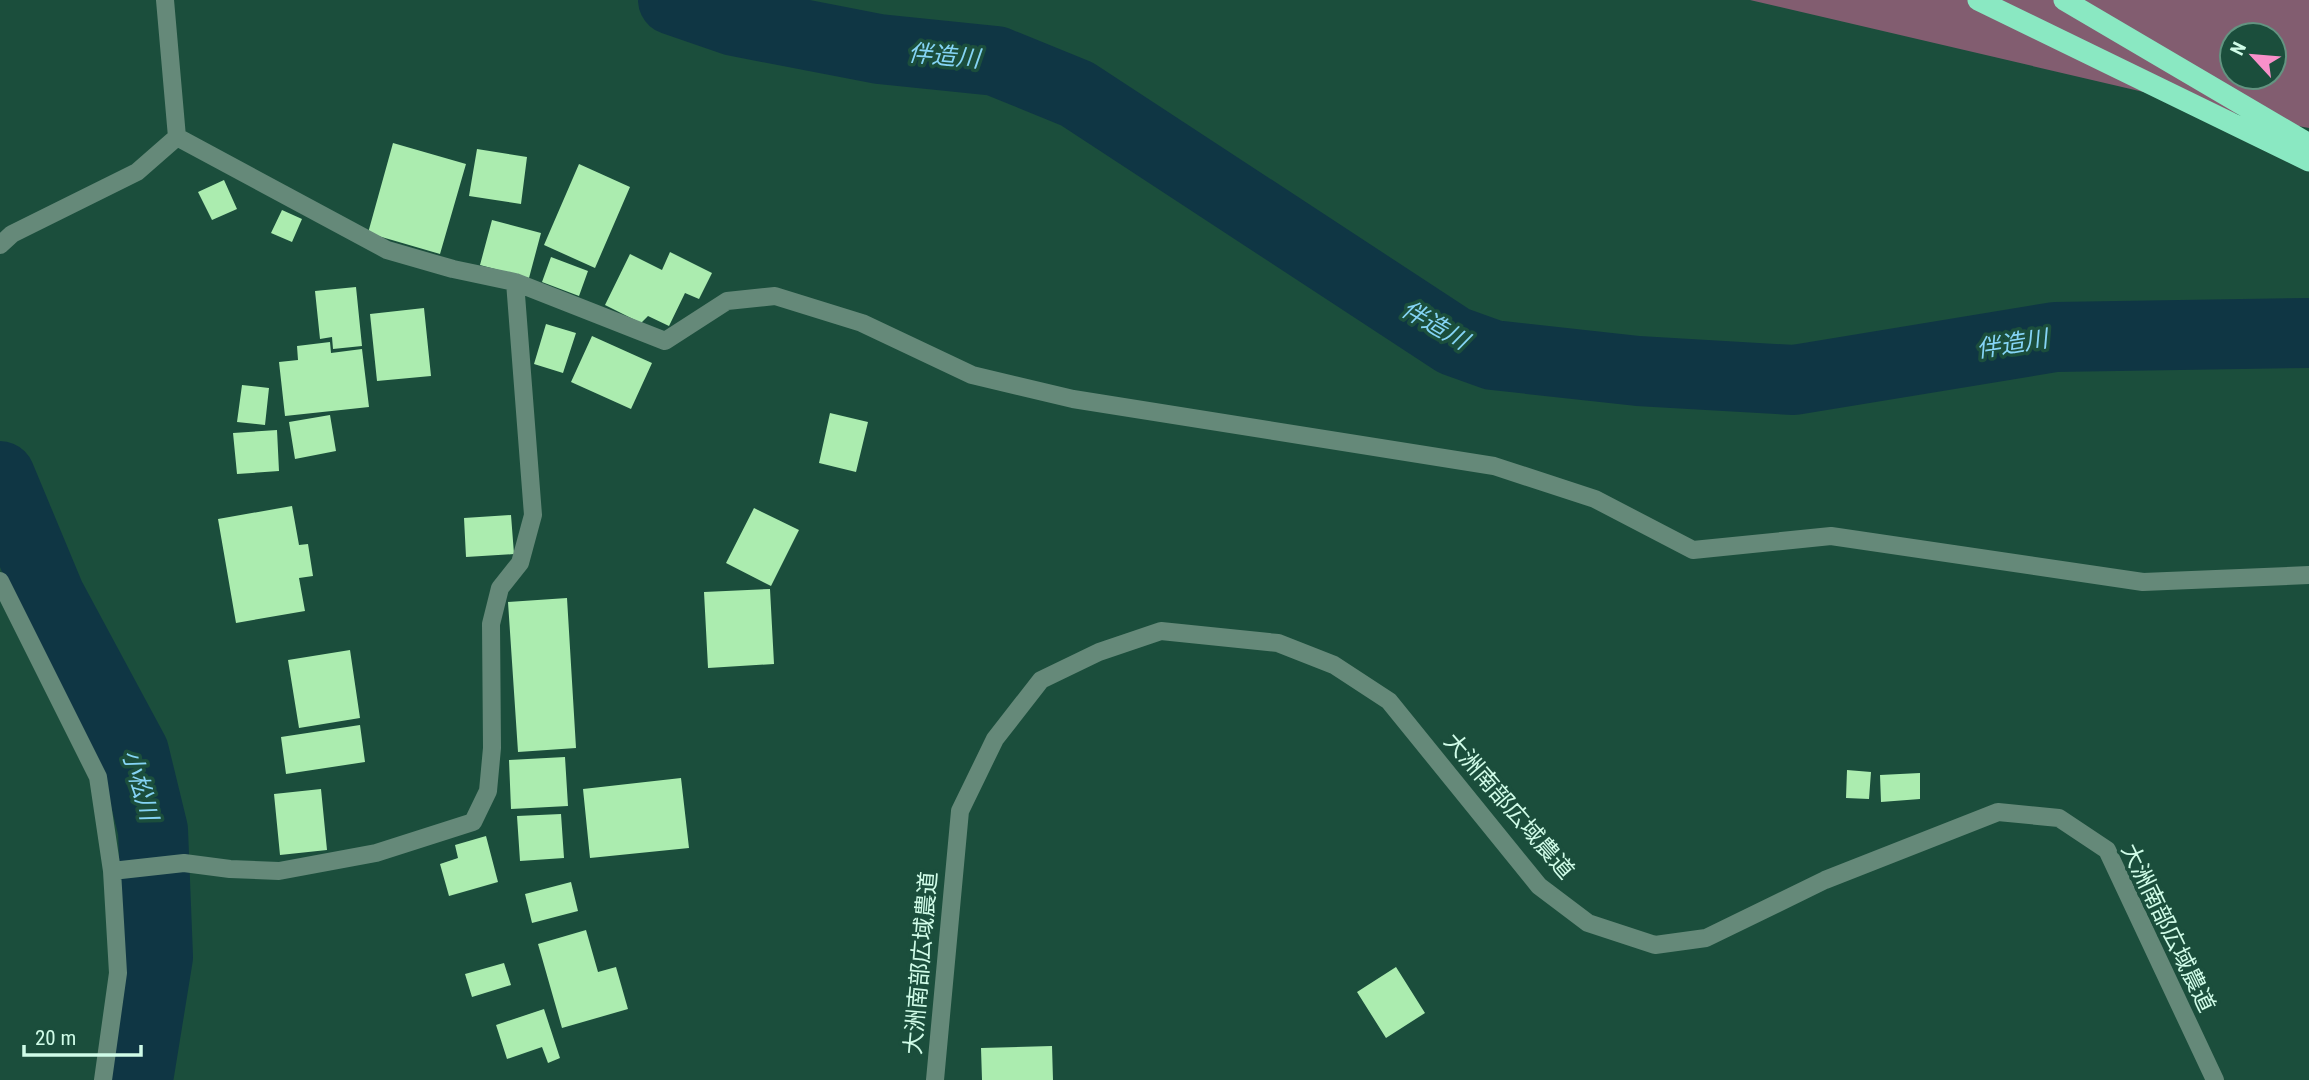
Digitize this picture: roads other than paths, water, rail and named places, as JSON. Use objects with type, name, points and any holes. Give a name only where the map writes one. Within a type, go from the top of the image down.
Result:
[{"type":"highway","points":[[1978,0],[2309,162]]},
{"type":"highway","points":[[2064,0],[2309,144]]},
{"type":"street","points":[[165,0],[177,137]]},
{"type":"street","points":[[0,244],[12,233],[137,172],[177,137]]},
{"type":"street","points":[[177,137],[387,250],[453,269],[515,282],[665,341],[727,301],[775,296],[862,323],[972,375],[1073,399],[1494,466],[1595,499],[1693,551],[1831,536],[2143,582],[2309,575]]},
{"type":"street","points":[[112,871],[184,863],[230,869],[279,871],[376,853],[473,821],[488,791],[492,748],[491,624],[500,588],[520,563],[533,515],[515,282]]},
{"type":"street","points":[[0,581],[98,777],[112,871],[118,973],[103,1080]]},
{"type":"street","name":"大洲南部広域農道","points":[[935,1080],[960,811],[995,739],[1041,680],[1099,652],[1161,632],[1278,643],[1334,665],[1388,701],[1539,886],[1588,923],[1655,945],[1706,939],[1825,880],[1998,812],[2059,818],[2107,850],[2215,1080]]},
{"type":"waterway","name":"伴造川","points":[[673,0],[734,21],[879,49],[996,61],[1077,94],[1454,341],[1493,355],[1638,371],[1794,380],[2055,337],[2309,333]]},
{"type":"waterway","name":"小松川","points":[[0,476],[50,596],[134,752],[153,830],[158,957],[138,1080]]}]
